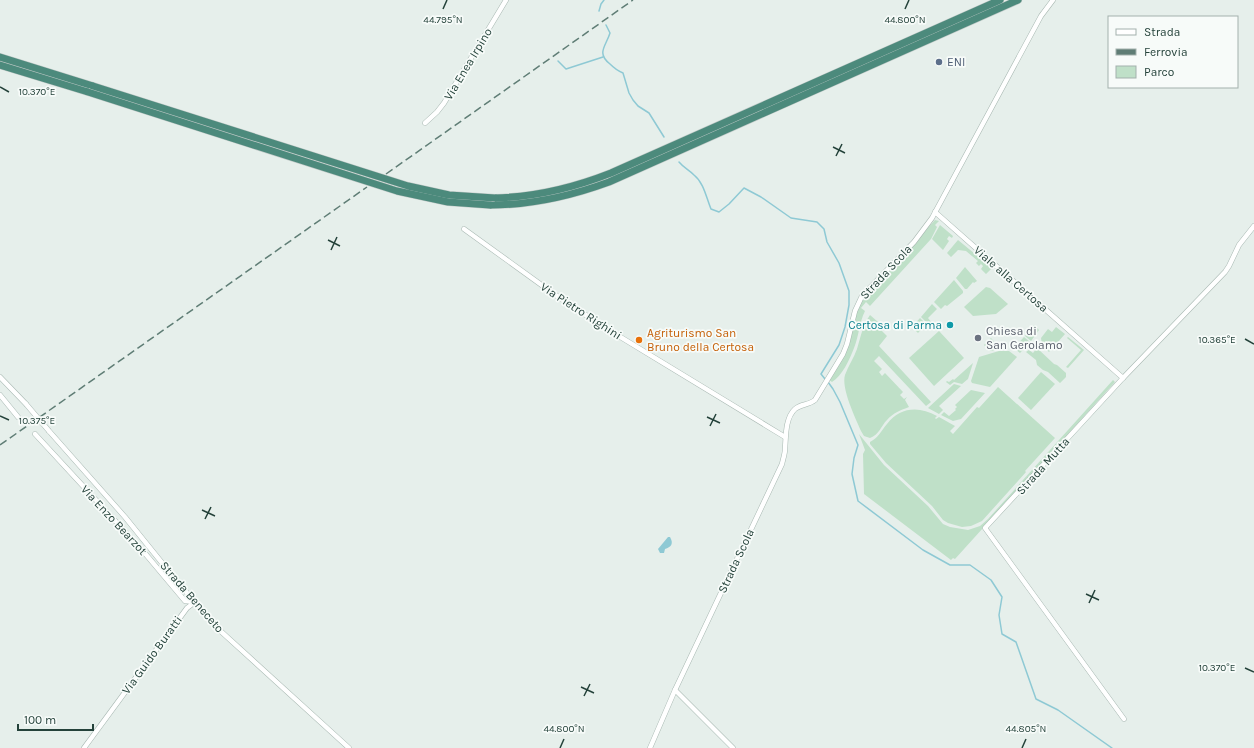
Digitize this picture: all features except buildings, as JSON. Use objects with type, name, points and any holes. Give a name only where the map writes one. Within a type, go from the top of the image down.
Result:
[{"type":"highway","points":[[0,57],[402,185],[449,195],[494,198],[550,192],[606,175],[1000,0]]},
{"type":"highway","points":[[0,65],[397,191],[443,201],[490,205],[527,203],[573,194],[609,182],[1018,0]]},
{"type":"street","name":"Via Enea Irpino","points":[[425,123],[444,103],[506,0]]},
{"type":"street","name":"Strada Scola","points":[[650,748],[675,690],[782,464],[785,449],[785,437],[793,411],[798,407],[810,404],[828,379],[844,351],[855,311],[862,296],[914,242],[936,212],[1040,16],[1053,0]]},
{"type":"street","name":"Viale alla Certosa","points":[[936,212],[1123,378]]},
{"type":"street","name":"Strada Mutta","points":[[1124,719],[985,528],[1123,378],[1225,272],[1238,245],[1254,226]]},
{"type":"street","name":"Via Pietro Righini","points":[[464,229],[554,294],[604,327],[785,437]]},
{"type":"street","name":"Strada Beneceto","points":[[0,377],[26,404],[125,517],[215,626],[350,748]]},
{"type":"street","points":[[0,395],[18,416]]},
{"type":"street","name":"Via Enzo Bearzot","points":[[35,434],[143,551],[185,601],[195,602]]},
{"type":"street","name":"Via Guido Buratti","points":[[84,748],[187,608],[195,602]]},
{"type":"street","points":[[675,690],[733,748]]},
{"type":"green space","points":[[935,220],[939,221],[935,225],[937,227],[931,239],[870,306],[866,302],[861,308],[865,311],[852,352],[842,372],[832,382],[829,380],[845,353],[856,312],[864,296]]},
{"type":"green space","points":[[940,225],[953,236],[952,238],[949,236],[947,239],[949,241],[943,250],[932,239]]},
{"type":"green space","points":[[958,240],[992,268],[986,274],[981,269],[983,266],[981,264],[979,266],[976,263],[978,261],[966,251],[958,250],[951,257],[947,253]]},
{"type":"green space","points":[[965,267],[977,281],[974,283],[973,282],[967,289],[965,289],[956,278]]},
{"type":"green space","points":[[954,280],[963,293],[941,309],[934,302]]},
{"type":"green space","points":[[986,287],[990,288],[1008,304],[996,314],[973,316],[964,307]]},
{"type":"green space","points":[[932,304],[937,309],[928,318],[932,323],[929,325],[921,317]]},
{"type":"green space","points":[[870,315],[878,322],[875,324],[887,336],[879,346],[931,402],[926,406],[879,356],[874,361],[882,369],[879,372],[882,376],[885,373],[903,392],[900,395],[904,399],[907,397],[905,400],[909,407],[892,415],[885,422],[878,433],[870,438],[864,436],[861,431],[849,403],[844,381],[846,372],[857,349],[863,328]]},
{"type":"green space","points":[[920,318],[926,324],[918,333],[912,327]]},
{"type":"green space","points":[[1034,325],[1039,330],[1031,341],[1025,336]]},
{"type":"green space","points":[[1056,327],[1065,334],[1049,352],[1042,345],[1041,338],[1048,329],[1052,332]]},
{"type":"green space","points":[[939,331],[964,358],[934,386],[909,358]]},
{"type":"green space","points":[[1024,337],[1030,342],[1020,353],[1014,348]]},
{"type":"green space","points":[[1068,337],[1084,350],[1068,368],[1066,367],[1081,350],[1067,338]]},
{"type":"green space","points":[[991,338],[1000,349],[990,351],[984,345]]},
{"type":"green space","points":[[1037,348],[1066,373],[1066,377],[1060,383],[1048,372],[1037,365],[1036,360],[1026,352],[1029,350],[1033,353]]},
{"type":"green space","points":[[999,351],[1009,351],[1017,357],[990,387],[972,383],[971,381],[979,357]]},
{"type":"green space","points":[[973,363],[968,379],[962,384],[954,382],[950,385],[946,382],[953,379],[954,380]]},
{"type":"green space","points":[[1041,372],[1055,384],[1031,410],[1018,398]]},
{"type":"green space","points":[[1113,380],[1115,382],[955,559],[953,558],[951,560],[864,494],[863,454],[865,450],[859,434],[884,465],[928,506],[943,524],[950,527],[968,530],[980,526],[988,519]]},
{"type":"green space","points":[[954,384],[961,386],[939,406],[943,410],[939,414],[928,408]]},
{"type":"green space","points":[[998,387],[1055,438],[982,521],[971,526],[962,527],[948,523],[943,520],[932,506],[886,463],[870,444],[870,442],[892,418],[904,411],[910,410],[930,413],[937,416],[935,418],[936,419],[939,417],[955,426],[950,431],[953,434],[977,407],[979,408]]},
{"type":"green space","points":[[971,390],[985,393],[961,419],[953,421],[941,415],[944,412],[949,416],[956,410],[955,409],[957,407],[955,405]]},
{"type":"water","points":[[668,537],[671,539],[671,545],[665,549],[664,553],[660,553],[658,549]]},
{"type":"waterway","points":[[599,11],[604,0]]},
{"type":"waterway","points":[[606,25],[610,33],[603,49],[606,60],[613,67],[623,73],[629,93],[633,100],[638,106],[649,113],[664,137]]},
{"type":"waterway","points":[[558,61],[566,69],[603,57]]},
{"type":"waterway","points":[[679,162],[700,182],[711,209],[719,212],[744,188],[761,197],[791,218],[817,222],[824,229],[827,242],[839,263],[849,291],[849,305],[845,327],[839,345],[821,374],[825,379]]},
{"type":"waterway","points":[[828,382],[840,402],[858,445],[854,458],[852,474],[858,501],[923,550],[950,565],[970,565],[991,580],[1002,597],[999,615],[1002,634],[1016,642],[1036,699],[1058,710],[1112,748]]},
{"type":"railway","points":[[386,174],[633,0]]},
{"type":"railway","points":[[0,445],[367,187]]},
{"type":"place","name":"ENI","points":[[939,62]]},
{"type":"place","name":"Certosa di Parma","points":[[950,325]]},
{"type":"place","name":"Chiesa di San Gerolamo","points":[[978,338]]},
{"type":"place","name":"Agriturismo San Bruno della Certosa","points":[[639,340]]}]
